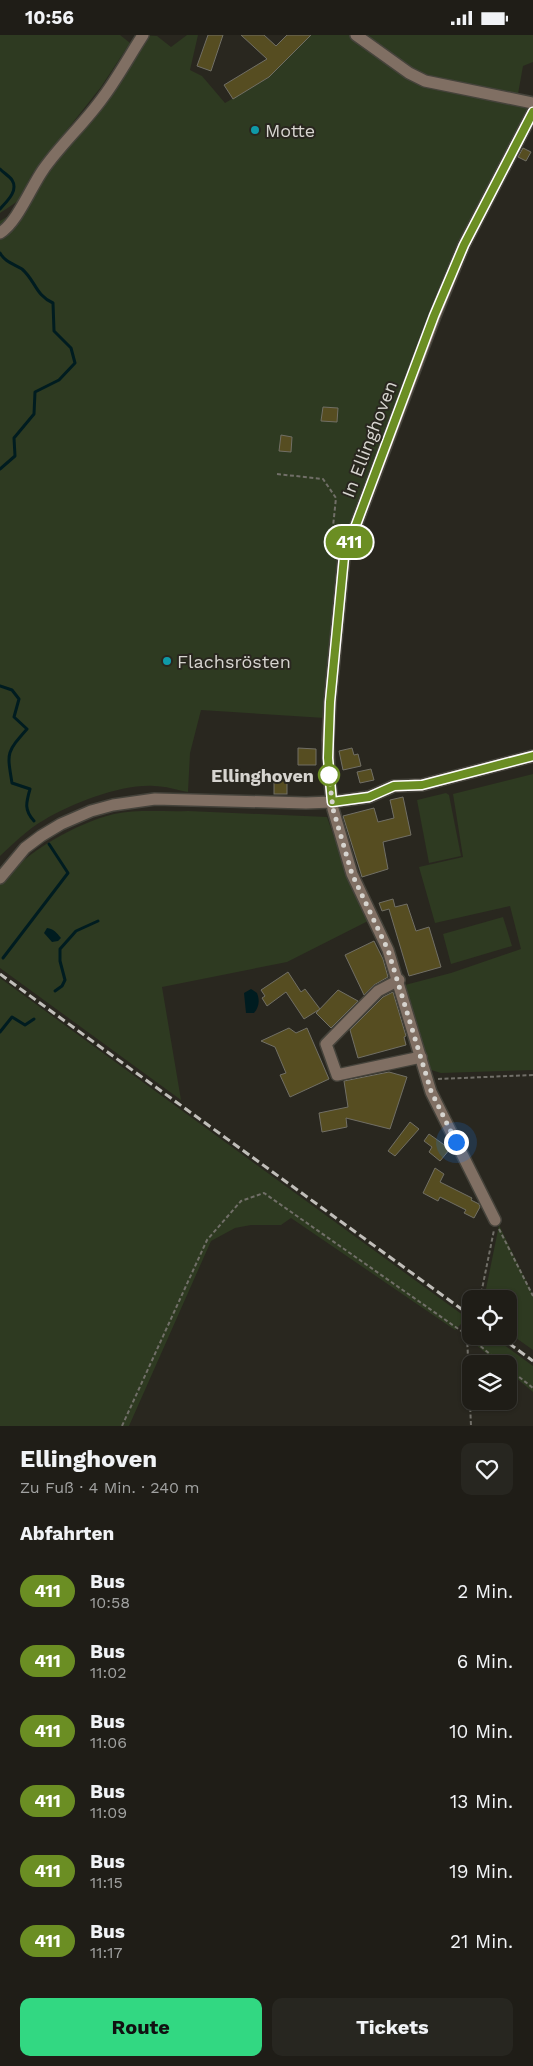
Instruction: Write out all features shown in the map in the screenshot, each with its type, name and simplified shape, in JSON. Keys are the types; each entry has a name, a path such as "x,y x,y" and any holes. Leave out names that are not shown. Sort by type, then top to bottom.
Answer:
{"street":[{"path":"0,233 15,215 54,155 82,125 104,97 143,35"},
{"path":"356,35 409,73 425,81 533,103"},
{"name":"In Ellinghoven","path":"495,1220 431,1091 399,980 388,950 352,874 332,802 328,758 329,712 344,557 434,316 464,245 533,113"},
{"path":"0,878 26,848 61,824 91,811 113,805 155,799 297,803 332,802 369,797 394,786 422,785 533,756"},
{"path":"399,980 378,991 326,1044 337,1075 420,1057"}],"path":[{"path":"277,474 323,479 336,498 332,536 344,557"},
{"path":"427,1079 533,1075"},
{"path":"122,1426 207,1240 241,1201 264,1193 462,1332"},
{"path":"495,1220 533,1296"},
{"path":"482,1290 495,1220"},
{"path":"467,1345 471,1426"},
{"path":"479,1345 491,1355"},
{"path":"517,1375 533,1388"}],"green space":[{"path":"0,35 120,35 130,43 101,87 32,174 18,201 0,213"},
{"path":"142,35 157,36 171,47 187,35 198,35 190,70 202,76 225,103 268,78 311,35 351,35 419,82 523,105 528,110 527,116 489,186 454,257 411,363 344,540 337,569 325,718 201,710 190,753 188,792 154,786 141,786 112,791 69,807 38,824 0,856 0,221 18,210"},
{"path":"367,35 533,35 533,62 523,66 518,94 422,75"},
{"path":"533,774 533,1070 441,1073 428,1069 405,985 451,973 521,949 510,906 435,923 419,867 463,857 453,794"},
{"path":"446,793 449,795 461,856 429,863 417,800"},
{"path":"188,811 327,817 353,890 368,921 287,962 162,987 181,1100 0,968 0,884 23,861 52,841 99,818 123,812"},
{"path":"503,917 512,946 451,964 443,934"},
{"path":"0,978 462,1314 462,1323 455,1330 291,1218 281,1225 251,1225 235,1228 211,1241 129,1426 0,1426"},
{"path":"499,1225 533,1295 533,1350 517,1339 517,1290 486,1290"},
{"path":"476,1345 504,1345 533,1366 533,1392 517,1379 517,1355 488,1355"}],"water":[{"path":"47,928 53,930 61,938 58,941 52,942 44,933"},
{"path":"251,989 257,993 258,1004 254,1013 246,1013 244,993"}],"building":[{"path":"208,35 223,35 211,71 197,66"},
{"path":"241,35 264,35 276,46 287,35 311,35 269,77 233,99 224,85 267,59"},
{"path":"523,148 531,152 526,161 518,157"},
{"path":"323,407 338,408 337,422 321,421"},
{"path":"281,435 292,437 291,452 279,451"},
{"path":"298,748 316,749 316,765 298,765"},
{"path":"352,748 354,755 358,754 361,766 343,770 339,751"},
{"path":"371,769 374,780 360,783 357,772"},
{"path":"274,774 287,774 287,794 274,794"},
{"path":"403,797 411,835 383,842 388,869 362,877 343,816 374,808 378,822 394,818 390,800"},
{"path":"393,899 395,907 407,904 416,931 429,927 441,967 409,976 389,909 382,911 379,903"},
{"path":"374,941 383,959 388,977 374,985 364,995 345,955"},
{"path":"288,972 301,992 305,989 320,1009 304,1019 286,992 267,1006 262,998 265,996 261,990"},
{"path":"338,990 358,1001 331,1028 316,1013"},
{"path":"393,992 406,1036 404,1037 406,1045 358,1058 350,1030 383,997"},
{"path":"289,1028 296,1033 307,1028 329,1079 290,1097 280,1075 286,1073 275,1047 261,1041"},
{"path":"389,1072 407,1077 390,1129 346,1118 347,1127 322,1132 319,1113 348,1107 344,1081"},
{"path":"410,1122 419,1129 395,1156 388,1151"},
{"path":"429,1134 450,1149 440,1161 429,1152 432,1147 424,1141"},
{"path":"435,1168 444,1174 440,1182 472,1198 471,1200 479,1204 480,1207 474,1218 464,1213 466,1210 440,1197 438,1201 423,1193"}],"waterway":[{"path":"0,169 14,184 11,196 0,209"},
{"path":"0,253 7,261 22,269 39,292 53,303 54,331 71,348 75,363 59,380 35,392 34,414 14,438 15,456 0,469"},
{"path":"0,686 12,690 19,699 14,717 27,729 12,748 9,765 12,783 30,789 27,810 34,821"},
{"path":"3,958 68,873 49,844"},
{"path":"55,991 62,986 65,980 60,961 60,949 76,931 98,921"},
{"path":"0,1032 12,1017 25,1025 34,1019"}],"railway":[{"path":"0,974 462,1309"},
{"path":"511,1345 533,1361"}],"bus line":[{"name":"411","path":"533,112 464,245 434,316 344,557 330,702 328,758 332,802 369,797 394,786 422,785 533,756"}],"place":[{"name":"Motte","path":"255,130"},
{"name":"Flachsrösten","path":"167,661"},
{"name":"Ellinghoven","path":"329,775"}],"route":[{"path":"329,775 333,809 352,874 388,950 399,980 431,1091 456,1142"}]}
